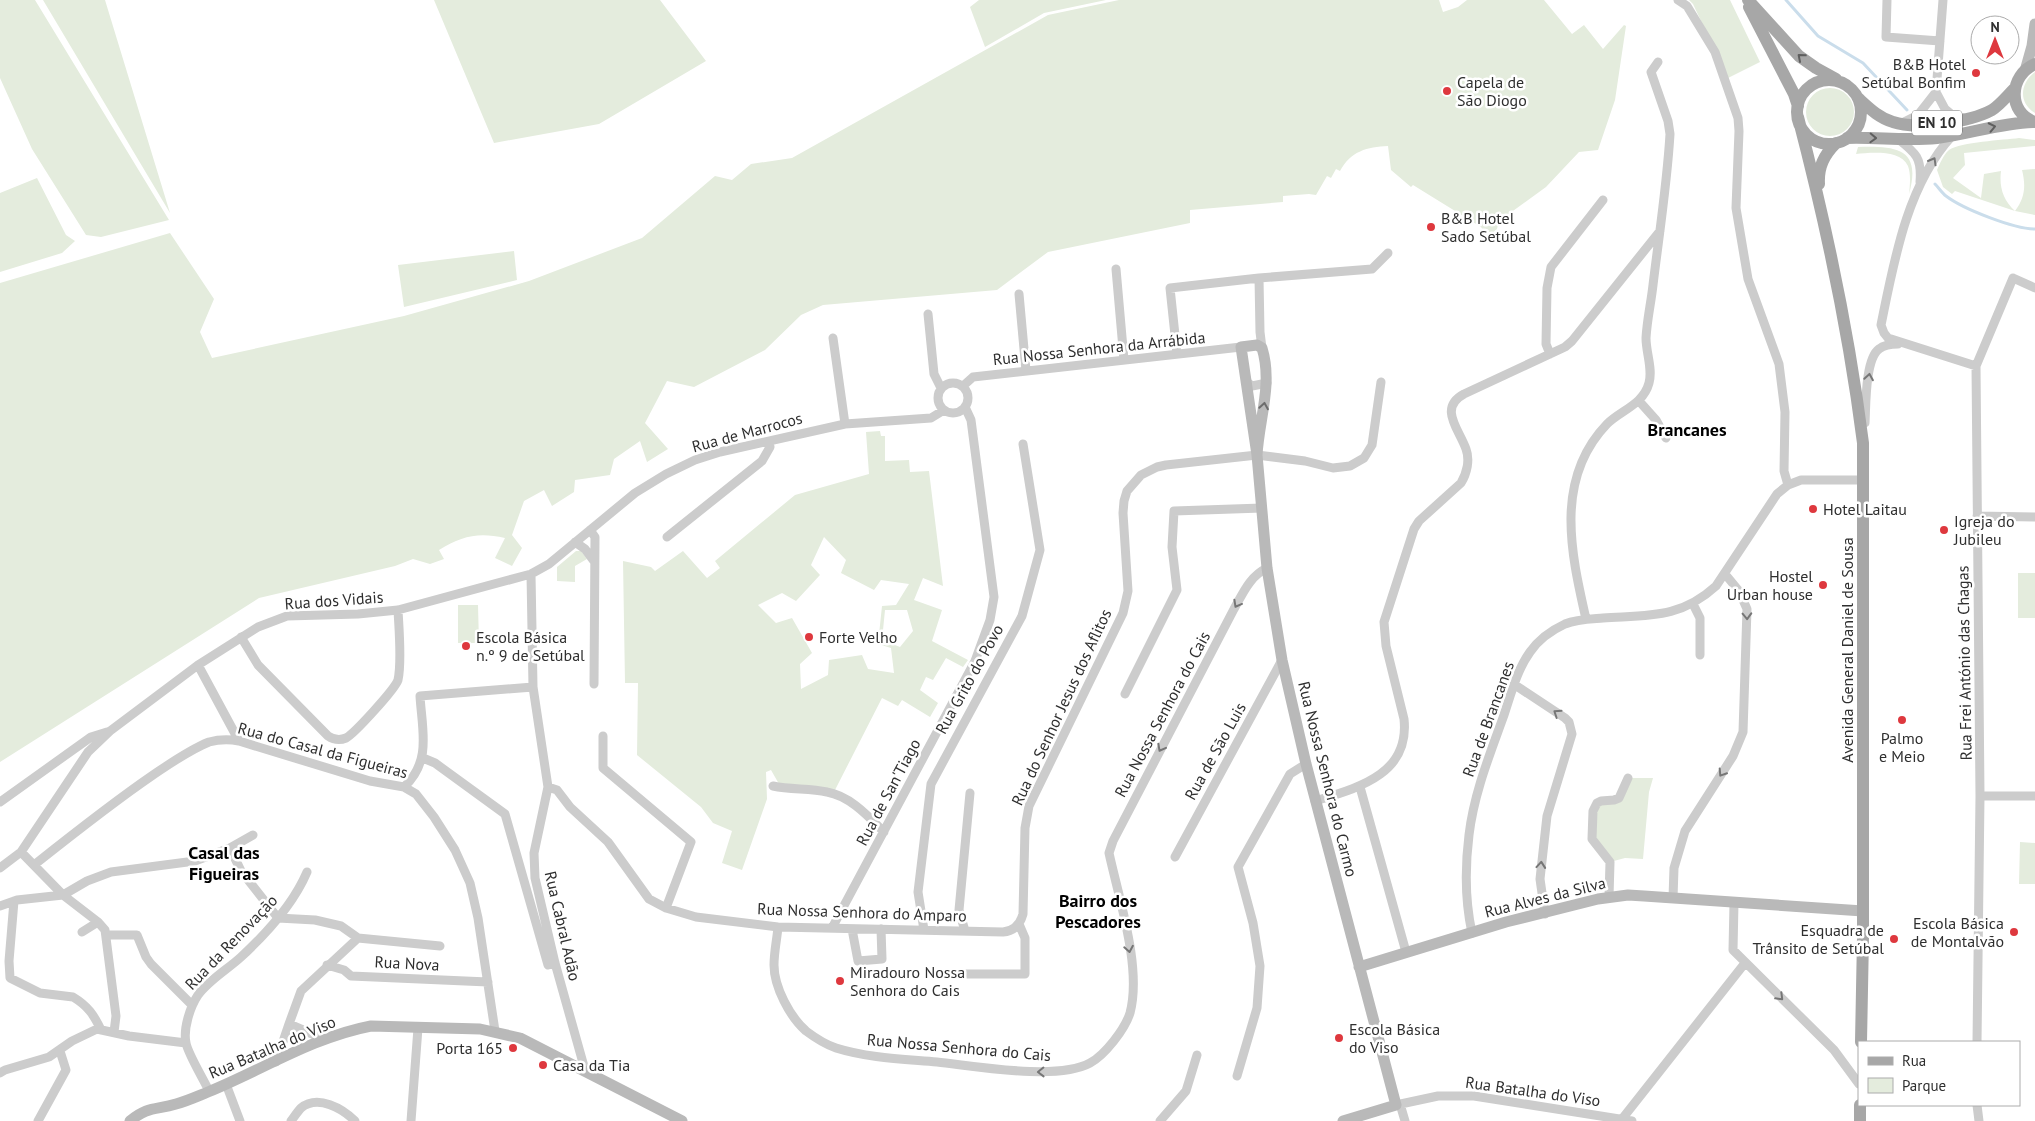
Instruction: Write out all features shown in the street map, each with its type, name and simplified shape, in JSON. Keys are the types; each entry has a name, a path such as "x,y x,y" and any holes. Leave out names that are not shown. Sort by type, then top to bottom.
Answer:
{"main road":[{"name":"EN 10","path":"1747,0 1799,56 1842,82 1873,112 1893,122 1912,126 1966,118 1992,110 2014,89"},
{"name":"EN 10","path":"1747,0 1794,94 1801,126 1807,134 1824,143 1842,140 1918,140 1952,136 2015,122 2034,122"},
{"name":"EN 10","path":"2030,68 2017,80 2014,89 2014,99 2024,117 2034,122"},
{"path":"1820,202 1798,112 1801,97 1812,85 1826,80 1842,82"},
{"path":"1820,202 1818,173 1823,159 1859,123 1861,110 1858,98"},
{"name":"Avenida General Daniel de Sousa","path":"1820,202 1847,334 1859,405 1863,443 1863,911 1861,1041"},
{"path":"1860,1106 1860,1121"}],"street":[{"path":"1678,0 1687,6 1715,52 1738,118 1736,208 1748,279 1779,364 1785,412 1784,472 1788,485 1801,480 1864,480"},
{"path":"1887,0 1886,37 1940,41"},
{"path":"1942,0 1936,92 1950,114 1966,118"},
{"path":"2030,68 2035,24"},
{"path":"1586,619 1572,556 1570,534 1571,506 1576,482 1584,458 1593,441 1608,423 1639,401 1646,392 1650,381 1646,339 1670,134 1668,121 1651,72 1658,62"},
{"path":"1900,124 1918,115 1936,92"},
{"path":"1952,136 1932,161 1919,188 1897,247 1882,325 1884,333 1888,338 1901,344 1976,366"},
{"path":"1898,139 1918,157 1921,171 1919,188"},
{"path":"1550,354 1546,344 1547,288 1551,267 1603,200"},
{"path":"1315,801 1360,787 1378,777 1396,757 1404,737 1403,709 1386,646 1384,622 1414,529 1464,478 1468,458 1450,410 1452,403 1464,394 1565,347 1572,341 1660,231"},
{"path":"1177,354 1170,288 1259,278 1372,269 1388,253"},
{"path":"1116,269 1124,360"},
{"path":"1258,455 1247,382 1252,347 1260,332 1259,278"},
{"name":"Rua Frei António das Chagas","path":"1977,1041 1980,796 1976,366 2014,278 2035,288"},
{"path":"1019,294 1026,371"},
{"path":"928,314 934,374 941,388 938,400 944,410 953,413 965,407 968,396 963,386 951,382 941,388"},
{"path":"833,338 845,424"},
{"path":"1863,443 1868,377 1872,358 1878,349 1891,344 1901,344"},
{"path":"1252,347 1266,361 1268,383 1258,455"},
{"name":"Rua Nossa Senhora da Arrábida","path":"963,386 974,377 1252,347"},
{"path":"1247,382 1252,386 1268,383"},
{"name":"Rua do Senhor Jesus dos Aflitos","path":"954,974 1025,974 1024,938 1019,924 1023,910 1024,828 1029,806 1123,613 1128,591 1123,513 1127,491 1141,475 1157,467 1258,455 1305,461 1333,468 1350,466 1364,458 1372,445 1381,382"},
{"path":"1639,401 1656,420 1666,438"},
{"name":"Rua de San'Tiago","path":"832,928 975,661 990,620 994,597 971,420 965,407"},
{"name":"Rua de Marrocos","path":"531,574 549,564 636,493 666,474 695,460 720,452 769,442 804,432 845,424 931,418 944,410"},
{"path":"667,537 762,461 770,447 769,442"},
{"name":"Rua Grito do Povo","path":"924,930 918,892 931,784 1022,616 1040,550 1023,444"},
{"name":"Rua Nossa Senhora do Carmo","path":"1258,455 1266,568 1282,660 1315,801 1398,1104"},
{"name":"Rua de Brancanes","path":"1472,933 1466,872 1472,814 1490,754 1515,685 1530,651 1553,630 1568,623 1586,619 1659,614 1676,611 1693,604 1716,586 1778,494 1788,485"},
{"path":"1125,694 1177,590 1172,547 1174,511 1262,508"},
{"path":"1978,516 2035,517"},
{"path":"590,530 595,537 594,684"},
{"path":"575,542 585,549 594,561"},
{"name":"Rua Nossa Senhora do Cais","path":"778,927 774,965 778,986 791,1014 806,1031 834,1048 865,1055 1029,1072 1060,1071 1090,1063 1110,1046 1129,1015 1133,992 1131,954 1109,853 1113,841 1234,609 1257,572 1266,568"},
{"name":"Rua dos Vidais","path":"0,868 21,852 88,752 110,731 198,665 241,637 272,620 287,616 358,614 398,610 531,574"},
{"name":"Rua Cabral Adão","path":"531,574 533,688 548,787 533,864 555,963 585,1070"},
{"path":"1673,898 1674,868 1685,831 1733,756 1743,732 1747,609 1739,591 1725,574"},
{"path":"1693,604 1700,618 1700,655"},
{"path":"241,637 258,665 328,736 339,740 350,735 396,685 399,671 398,610"},
{"name":"Rua de São Luis","path":"1175,857 1282,660"},
{"path":"198,665 239,741"},
{"path":"1515,685 1565,718 1569,722 1572,734 1547,816 1540,879 1545,914"},
{"path":"404,786 417,772 423,758 420,696 533,688"},
{"name":"Rua dos Vidais","path":"0,802 91,737 110,731"},
{"path":"603,736 603,768 691,842 666,908"},
{"name":"Rua do Casal da Figueiras","path":"34,865 127,792 189,752 210,742 224,739 239,741 370,781 404,786 416,794 434,817 455,850 470,883 478,918 495,1031"},
{"path":"423,758 435,763 505,814 548,965 555,963"},
{"path":"1237,1076 1257,1008 1259,992 1258,946 1247,897 1238,872 1239,864 1290,774 1306,764"},
{"path":"1609,897 1610,862 1592,839 1594,811 1597,803 1601,801 1620,798 1628,778"},
{"path":"773,786 790,790 828,792 842,797 864,813 884,832"},
{"name":"Rua Nossa Senhora do Amparo","path":"548,787 558,790 570,807 608,842 649,899 666,908 696,917 778,927 965,932 1008,932 1019,924"},
{"path":"1360,787 1406,952"},
{"path":"965,932 959,910 970,793"},
{"path":"1980,796 2035,796"},
{"path":"0,906 14,901 63,895 97,876 111,872 195,861 230,848 253,835"},
{"path":"230,848 241,871 278,918 316,920 333,924 341,926 358,938 440,946"},
{"path":"21,852 63,895 98,922 106,935 116,1016 114,1032"},
{"name":"Rua da Renovação","path":"186,1043 186,1029 192,1005 199,994 242,956 278,918 301,886 307,872"},
{"name":"Rua Alves da Silva","path":"1359,967 1506,922 1609,897 1628,895 1863,911"},
{"path":"14,901 9,961 10,978 40,993 74,997 88,1007 101,1030"},
{"path":"1734,903 1733,950 1834,1050 1847,1065 1858,1082"},
{"path":"82,932 98,922"},
{"path":"852,929 858,961 882,959 881,929"},
{"path":"106,935 136,935 151,964 192,1005"},
{"path":"276,1062 301,991 358,938"},
{"path":"1627,1120 1745,963"},
{"name":"Rua Nova","path":"327,965 344,970 351,976 488,982"},
{"path":"290,1024 324,1039"},
{"name":"Rua Batalha do Viso","path":"130,1121 148,1109 174,1105 209,1092 324,1039 371,1026 480,1029 520,1038 682,1121"},
{"path":"411,1121 418,1028"},
{"path":"0,1073 49,1057 72,1041 101,1030 129,1036 186,1043 209,1092"},
{"path":"38,1121 66,1070 60,1051"},
{"path":"1160,1121 1186,1091 1197,1055"},
{"path":"226,1084 240,1121"},
{"name":"Rua Batalha do Viso","path":"1343,1121 1398,1104 1438,1096 1474,1096 1580,1117 1627,1120"},
{"path":"292,1121 302,1107 316,1103 333,1105 346,1112 355,1121"},
{"path":"1398,1104 1405,1121"},
{"path":"1978,1106 1979,1121"}],"green space":[{"path":"0,0 35,0 169,220 101,237 86,235 32,149 0,78"},
{"path":"43,0 105,0 170,213"},
{"path":"434,0 660,0 706,61 599,124 494,143"},
{"path":"979,0 1106,0 1044,13 985,47 970,7"},
{"path":"1119,0 1439,0 1443,12 1458,7 1467,0 1544,0 1572,34 1584,25 1603,49 1624,25 1626,26 1615,100 1598,150 1579,152 1546,187 1499,221 1497,229 1488,237 1481,227 1413,185 1411,187 1391,170 1388,146 1366,149 1354,155 1344,164 1340,171 1336,169 1331,178 1327,176 1316,195 1283,196 1283,202 1190,210 1190,223 1048,252 997,290 823,305 801,315 765,350 694,387 667,381 645,423 668,449 647,462 640,441 614,459 610,475 575,480 574,492 552,506 544,490 524,501 512,535 522,548 512,566 495,558 505,538 487,535 470,536 455,541 439,550 444,559 430,564 413,559 395,566 259,598 0,762 0,283 170,233 214,299 200,332 212,358 404,316 529,281 642,238 715,176 732,180 751,164 792,158 1048,15"},
{"path":"1689,0 1730,0 1760,62 1728,78 1693,4"},
{"path":"2035,72 2035,113 2026,104 2023,93 2026,82"},
{"path":"1830,88 1839,90 1847,95 1852,103 1854,112 1852,121 1847,129 1839,134 1830,136 1821,134 1813,129 1808,121 1806,112 1808,103 1813,95 1821,90"},
{"path":"2019,138 2035,140 2035,146 1964,153 1965,165 1953,178 1981,198 1984,174 2001,171 2003,193 2007,202 2015,211 1955,191 1952,194 1943,187 1937,170 1947,152 1955,147 1982,142"},
{"path":"1858,147 1884,147 1903,153 1909,159 1912,167 1909,194 1910,172 1904,161 1892,154 1856,154"},
{"path":"2035,169 2035,215 2015,211 2024,192 2022,170"},
{"path":"37,178 66,235 75,241 62,253 0,272 0,193"},
{"path":"514,251 517,280 404,307 398,265"},
{"path":"880,431 881,436 885,436 885,461 909,460 910,472 929,471 943,586 923,578 914,600 942,610 932,641 968,660 963,667 946,658 933,680 926,677 920,690 938,703 930,717 902,700 898,706 882,698 835,790 779,784 771,770 766,772 767,799 742,870 722,863 732,831 713,823 701,807 637,755 638,683 625,683 623,561 651,567 655,571 683,551 707,578 720,568 715,561 795,495 869,474 866,432","holes":["824,537 846,560 841,573 874,590 881,580 909,584 896,605 882,606 878,644 891,648 894,673 868,669 862,655 829,660 828,675 801,689 800,664 812,653 792,618 776,623 758,605 782,593 796,601 820,575 811,565","885,610 907,610 913,631 900,647 882,640"]},
{"path":"576,551 581,551 587,559 575,566 575,582 557,581 557,567"},
{"path":"2018,573 2035,573 2035,618 2018,618"},
{"path":"458,605 478,605 479,643 458,643"},
{"path":"1628,778 1653,778 1649,792 1643,859 1625,858 1610,862 1594,843 1594,807 1614,800"},
{"path":"2020,842 2035,843 2035,884 2019,884"}],"waterway":[{"path":"1786,0 1818,36 1863,63 1907,110"},
{"path":"1935,184 1946,196 1976,212 2015,226 2035,229"}],"place":[{"name":"B&B Hotel Setúbal Bonfim","path":"1976,73"},
{"name":"Capela de São Diogo","path":"1447,91"},
{"name":"B&B Hotel Sado Setúbal","path":"1431,227"},
{"name":"Hotel Laitau","path":"1813,509"},
{"name":"Igreja do Jubileu","path":"1944,530"},
{"name":"Hostel Urban house","path":"1823,585"},
{"name":"Forte Velho","path":"809,637"},
{"name":"Escola Básica n.º 9 de Setúbal","path":"466,646"},
{"name":"Palmo e Meio","path":"1902,720"},
{"name":"Escola Básica de Montalvão","path":"2014,932"},
{"name":"Esquadra de Trânsito de Setúbal","path":"1894,939"},
{"name":"Miradouro Nossa Senhora do Cais","path":"840,981"},
{"name":"Escola Básica do Viso","path":"1339,1038"},
{"name":"Porta 165","path":"513,1048"},
{"name":"Casa da Tia","path":"543,1065"}],"district":[{"name":"Brancanes","path":"1687,430"},
{"name":"Casal das Figueiras","path":"224,863"},
{"name":"Bairro dos Pescadores","path":"1098,911"}]}
